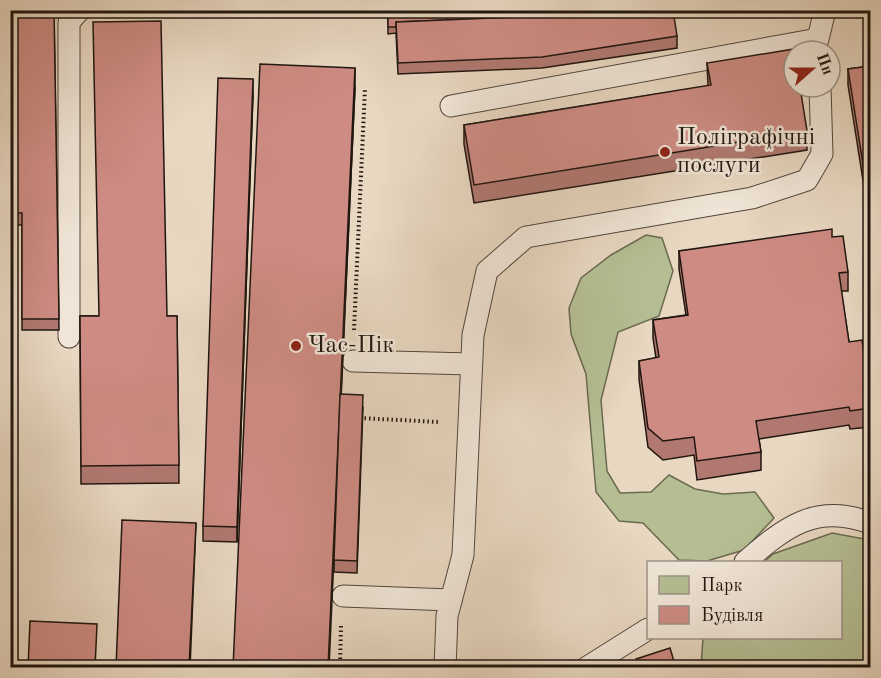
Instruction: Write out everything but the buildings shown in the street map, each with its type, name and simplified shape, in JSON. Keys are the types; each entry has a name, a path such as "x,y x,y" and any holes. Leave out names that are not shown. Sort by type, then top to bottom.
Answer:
{"lane":[{"path":"69,337 69,22 80,10"},
{"path":"819,39 825,10"},
{"path":"451,106 782,51"},
{"path":"445,668 447,616 463,555 473,335 488,271 526,237 752,198 807,180 822,154 820,99"},
{"path":"353,361 471,364"},
{"path":"746,561 774,536 795,523 820,516 840,515 870,523"},
{"path":"343,596 451,600"},
{"path":"586,668 647,629"}],"path":[{"path":"357,418 409,421"}],"green space":[{"path":"646,235 662,238 673,271 659,316 618,332 601,400 607,471 620,493 651,492 669,475 695,489 723,494 755,492 774,518 744,550 707,561 679,560 643,523 619,521 596,492 586,374 571,334 569,308 581,278 611,255"},
{"path":"832,533 870,540 870,667 701,667 703,639 842,639 842,561 765,561 773,554"}],"place":[{"name":"Поліграфічні послуги","path":"665,152"},
{"name":"Час-Пік","path":"296,346"}]}
